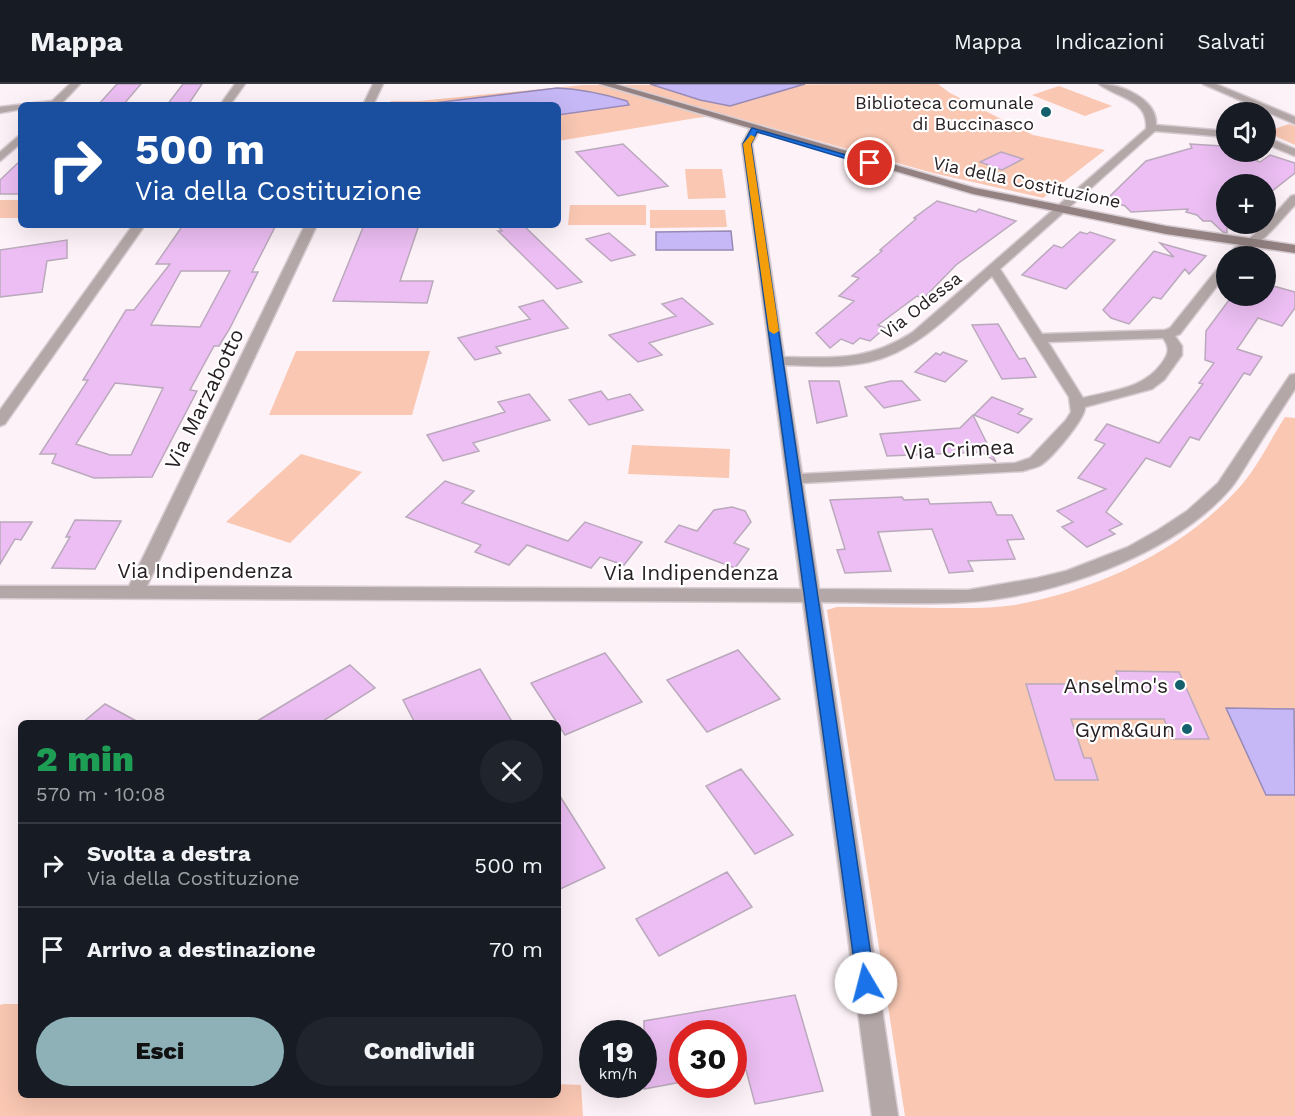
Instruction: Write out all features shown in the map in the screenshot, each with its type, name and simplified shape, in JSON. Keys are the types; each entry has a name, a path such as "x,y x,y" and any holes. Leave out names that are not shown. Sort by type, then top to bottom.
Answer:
{"main road":[{"name":"Via della Costituzione","path":"605,84 945,184 1059,210 1166,230 1295,249"}],"street":[{"path":"56,102 75,84"},
{"path":"227,102 240,84"},
{"path":"369,102 378,84"},
{"path":"1104,84 1134,99 1146,108 1151,117 1152,128 1216,133"},
{"path":"1208,84 1295,120"},
{"path":"0,110 18,107"},
{"path":"1276,118 1283,116"},
{"name":"Via Odessa","path":"778,361 852,361 896,351 918,335 994,269 1152,128"},
{"path":"755,129 747,144 885,1116"},
{"path":"2,156 18,140"},
{"path":"1276,144 1295,153"},
{"path":"2,156 18,154"},
{"path":"1246,246 1253,242 1295,198"},
{"path":"0,421 137,228"},
{"name":"Via Marzabotto","path":"135,592 310,228"},
{"path":"994,269 1078,404 1147,386 1160,377 1175,355 1175,346 1167,334"},
{"path":"1039,338 1167,334 1174,331 1216,279"},
{"name":"Via Indipendenza","path":"0,591 968,596 1004,592 1080,574 1128,555 1166,534 1220,491 1295,378"},
{"name":"Via Crimea","path":"794,479 1029,466 1072,422 1078,412 1078,404"}],"shaded area":[{"path":"650,84 805,84 730,106 700,100"},
{"path":"938,84 950,93 1033,135 1105,150 1043,198 933,173 726,115 561,140 561,102 390,102 583,85"},
{"path":"1059,86 1112,106 1085,116 1032,95"},
{"path":"557,88 601,94 627,101 629,105 561,115 561,102 442,102"},
{"path":"1289,124 1295,126 1295,145 1276,136 1276,129"},
{"path":"685,169 722,169 726,198 688,199"},
{"path":"0,200 18,200 18,218 0,218"},
{"path":"570,205 646,205 646,225 568,225"},
{"path":"650,210 725,210 727,227 650,228"},
{"path":"731,231 733,250 656,250 656,232"},
{"path":"296,351 430,351 412,415 269,415"},
{"path":"1285,417 1295,418 1295,1116 905,1116 827,610 837,607 986,608 1015,605 1046,598 1107,578 1164,549 1215,511 1251,473"},
{"path":"632,445 730,449 729,478 628,474"},
{"path":"301,454 362,472 290,543 226,522"},
{"path":"1226,708 1294,709 1295,795 1266,795"},
{"path":"18,1004 18,1098 561,1098 561,1084 579,1085 583,1116 0,1116 0,1005"}],"building":[{"path":"117,84 141,84 126,102 101,102"},
{"path":"183,84 202,84 190,102 169,102"},
{"path":"623,144 668,186 618,196 576,152"},
{"path":"1190,144 1216,146 1216,162 1276,162 1276,157 1295,163 1295,173 1276,188 1276,174 1216,174 1216,226 1211,221 1203,221 1197,215 1186,212 1188,209 1131,212 1125,206 1113,202 1116,199 1109,197 1146,161 1192,148"},
{"path":"1001,152 1023,159 1002,170 980,162"},
{"path":"18,163 18,194 0,194 0,180"},
{"path":"937,201 976,212 979,209 1016,221 956,265 924,298 917,296 878,325 885,328 870,341 860,338 853,344 841,339 830,348 816,333 854,301 839,296 859,278 852,276 882,251 880,250 916,219 914,218"},
{"path":"181,228 274,228 252,272 258,272 230,328 219,346 214,346 190,390 197,391 152,477 94,478 52,463 56,454 40,454 88,380 83,380 126,310 134,310 170,264 156,264","holes":["181,271 230,271 200,327 151,325","115,383 163,388 131,455 110,455 76,444"]},
{"path":"363,228 418,228 400,281 433,281 427,303 333,301"},
{"path":"500,228 526,228 582,282 557,289 498,231 502,231"},
{"path":"1080,232 1087,234 1090,232 1115,240 1066,289 1022,275 1054,245 1062,248"},
{"path":"609,233 635,255 611,261 586,239"},
{"path":"67,240 67,258 47,261 42,292 0,297 0,250"},
{"path":"1160,243 1206,256 1189,274 1185,269 1161,299 1153,297 1129,324 1111,318 1103,310 1154,251 1174,257"},
{"path":"1276,287 1295,292 1295,308 1282,326 1258,318 1237,349 1262,357 1250,375 1244,373 1199,440 1190,437 1170,467 1146,458 1106,512 1122,524 1109,530 1115,534 1087,547 1062,527 1073,522 1057,511 1106,489 1078,478 1105,444 1095,440 1107,424 1159,443 1203,384 1199,383 1214,363 1205,360 1206,331 1225,306 1276,306"},
{"path":"682,298 713,324 649,343 662,355 638,362 609,335 676,316 662,304"},
{"path":"543,300 568,328 496,347 501,353 475,360 458,338 530,319 519,307"},
{"path":"998,324 1019,359 1025,358 1036,377 1002,379 972,325"},
{"path":"943,352 967,361 945,382 915,372 936,353 940,355"},
{"path":"809,381 839,381 847,416 817,423"},
{"path":"902,381 920,400 884,408 865,387"},
{"path":"601,391 608,400 630,394 643,410 589,425 569,400"},
{"path":"529,394 550,420 473,443 479,451 443,461 427,435 505,412 498,402"},
{"path":"992,397 1023,409 1018,414 1032,419 1018,433 974,415"},
{"path":"973,415 996,462 982,452 887,456 880,434 960,428"},
{"path":"445,481 474,491 462,503 568,541 585,522 642,542 624,565 600,557 591,568 527,545 509,565 475,552 481,545 406,517"},
{"path":"902,497 904,500 928,499 930,504 991,502 997,515 1012,515 1024,539 1007,540 1015,559 968,561 973,571 949,573 932,529 878,532 891,571 845,573 837,550 845,549 830,500"},
{"path":"732,507 745,511 751,522 734,543 749,549 735,568 665,542 679,525 697,531 714,510"},
{"path":"75,520 121,521 95,569 52,568 70,537 66,537"},
{"path":"0,522 32,522 21,540 15,539 0,564"},
{"path":"738,650 780,699 707,732 667,680"},
{"path":"605,653 642,702 565,735 561,729 561,720 555,720 531,683"},
{"path":"350,665 375,688 325,720 259,720"},
{"path":"480,669 511,720 413,720 403,700"},
{"name":"Gym&Gun","path":"1116,671 1179,672 1209,739 1172,739 1164,719 1071,719 1084,758 1091,758 1098,780 1055,780 1026,684 1121,684"},
{"path":"105,704 134,720 86,720"},
{"path":"741,769 793,835 755,854 706,786"},
{"path":"561,798 605,868 561,889"},
{"path":"727,872 752,907 659,956 636,919"},
{"path":"795,995 823,1091 755,1104 747,1074 747,1020 669,1020 669,1084 657,1087 657,1020 650,1020"}],"slow traffic":[{"path":"751,137 747,144 774,331"}],"place":[{"name":"Biblioteca comunale di Buccinasco","path":"1046,112"},
{"name":"Anselmo's","path":"1180,685"},
{"name":"Gym&Gun","path":"1187,729"}],"route":[{"path":"866,983 747,144 755,129 870,163"}]}
